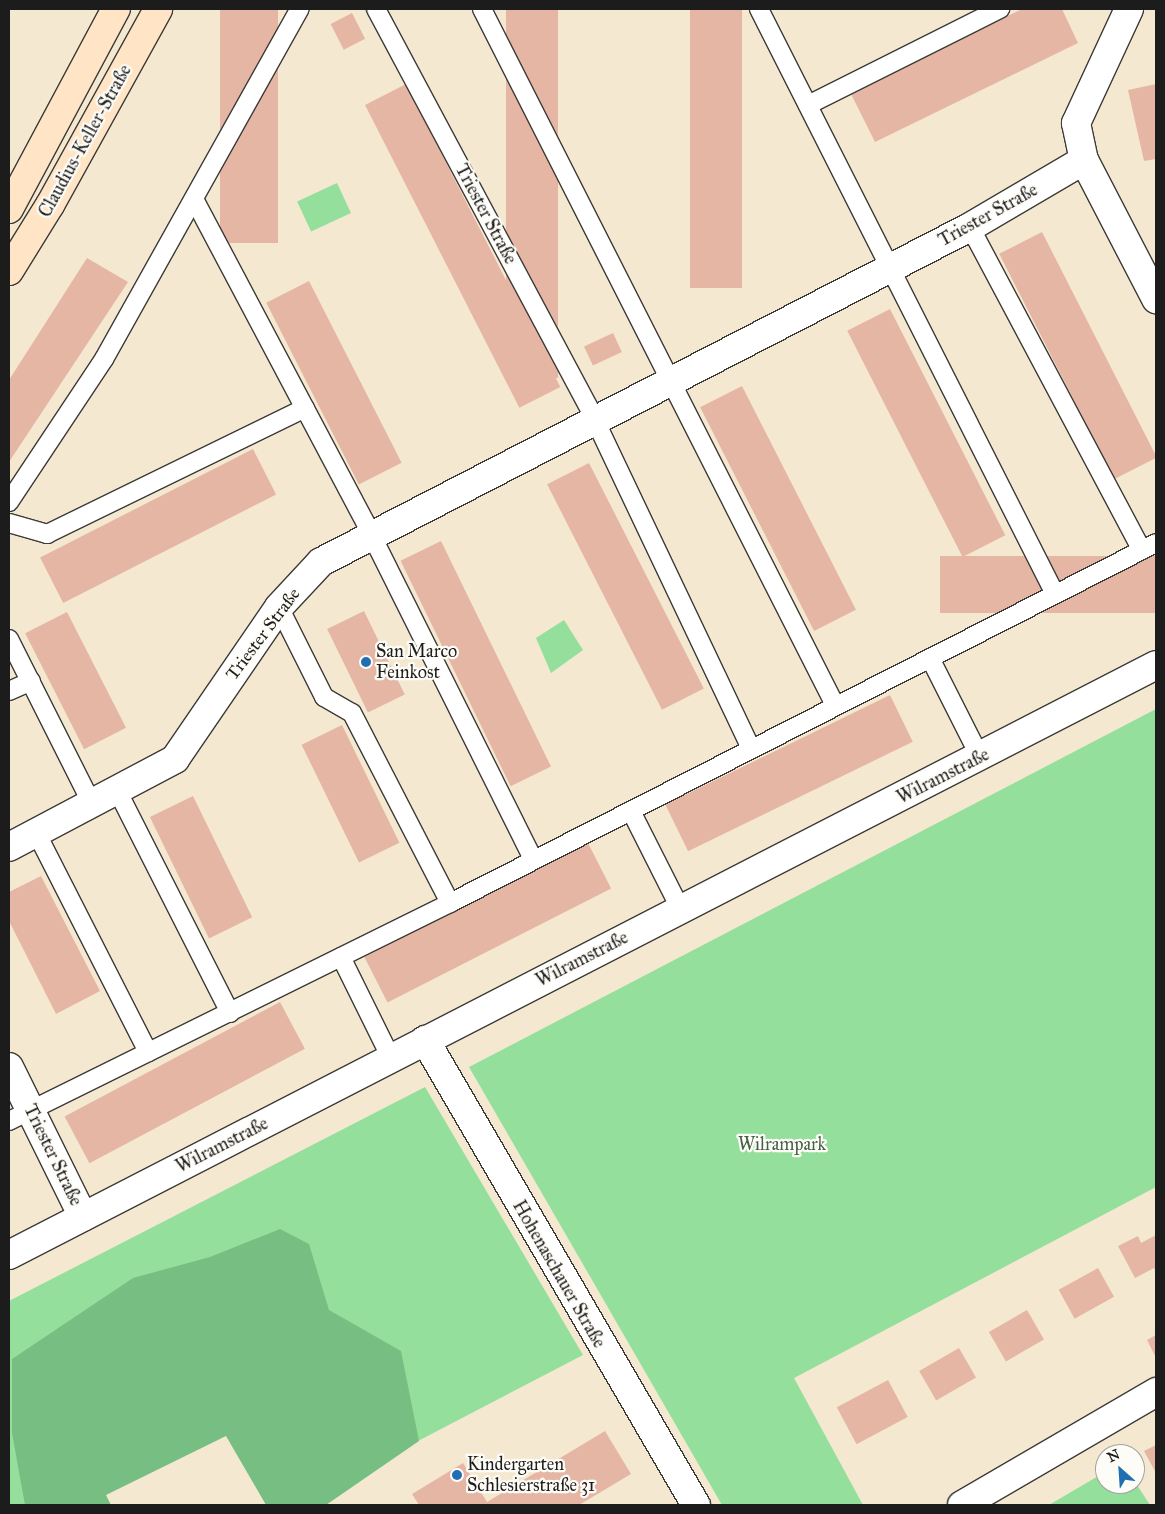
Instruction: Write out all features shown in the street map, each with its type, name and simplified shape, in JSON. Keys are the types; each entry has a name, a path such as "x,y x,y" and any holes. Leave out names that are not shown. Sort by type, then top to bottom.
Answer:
{"main road":[{"name":"Claudius-Keller-Straße","path":"9,209 116,9"},
{"name":"Claudius-Keller-Straße","path":"9,271 50,205 158,9"}],"street":[{"path":"1129,9 1076,123 1084,160 1156,299"},
{"name":"Triester Straße","path":"9,847 37,834 175,759 279,607 321,562 371,534 970,227 1084,160"},
{"name":"Wilramstraße","path":"9,1255 680,908 980,758 1156,665"},
{"name":"Hohenaschauer Straße","path":"425,1040 695,1505"},
{"name":"Triester Straße","path":"9,1067 20,1116 83,1217"},
{"path":"962,1505 1156,1392"}],"lane":[{"path":"9,502 104,359 300,9"},
{"name":"Triester Straße","path":"376,9 595,420"},
{"path":"482,9 835,705"},
{"path":"759,9 1055,594"},
{"path":"808,105 1000,9"},
{"path":"194,199 371,534 533,859"},
{"path":"20,1116 450,903 1149,546 970,227"},
{"path":"9,523 47,534 305,408"},
{"path":"595,420 751,750"},
{"path":"279,607 324,697 352,713 450,903"},
{"path":"9,639 92,804"},
{"path":"930,658 980,758"},
{"path":"9,691 31,681"},
{"path":"117,790 230,1013"},
{"path":"632,811 680,908"},
{"path":"37,834 148,1052"},
{"path":"341,957 391,1058"}],"green space":[{"path":"337,183 351,213 311,232 297,202"},
{"path":"564,620 583,650 551,673 536,638"},
{"name":"Wilrampark","path":"1156,709 1156,1187 794,1378 863,1505 722,1505 469,1067"},
{"path":"425,1087 583,1355 303,1501 243,1395 88,1505 9,1505 9,1301"},
{"path":"280,1229 309,1244 329,1310 401,1351 419,1441 326,1505 266,1505 226,1436 106,1495 111,1505 25,1505 12,1433 12,1359 133,1278 210,1257"},
{"path":"1095,1478 1095,1494 1143,1494 1150,1505 1049,1505"}],"building":[{"path":"220,9 278,9 278,243 220,243"},
{"path":"506,9 558,9 558,378 506,378"},
{"path":"690,9 742,9 742,288 690,288"},
{"path":"1022,9 1062,9 1078,43 875,142 850,92"},
{"path":"352,13 365,39 344,50 331,24"},
{"path":"406,84 560,387 519,408 365,105"},
{"path":"1156,84 1156,159 1144,161 1128,90"},
{"path":"1042,232 1156,456 1156,458 1114,479 999,254"},
{"path":"87,258 128,282 9,462 9,380"},
{"path":"309,281 402,463 359,485 266,303"},
{"path":"890,309 1005,535 963,557 847,331"},
{"path":"613,333 622,352 593,366 584,347"},
{"path":"742,386 856,610 814,631 700,407"},
{"path":"253,449 276,494 63,603 40,558"},
{"path":"589,463 704,688 662,710 547,484"},
{"path":"441,541 551,767 511,786 401,561"},
{"path":"940,556 1156,556 1156,613 940,613"},
{"name":"San Marco Feinkost","path":"364,611 405,695 368,713 327,629"},
{"path":"67,612 126,728 84,749 25,633"},
{"path":"890,695 913,742 688,851 665,805"},
{"path":"342,725 399,843 359,862 302,745"},
{"path":"193,796 252,917 209,938 150,817"},
{"path":"588,843 611,888 388,1002 364,957"},
{"path":"41,876 100,991 56,1014 9,921 9,892"},
{"path":"280,1002 305,1049 89,1163 65,1117"},
{"path":"1156,1235 1156,1273 1154,1268 1135,1278 1118,1246 1138,1236 1141,1243"},
{"path":"1098,1268 1114,1297 1075,1319 1059,1290"},
{"path":"1027,1310 1044,1339 1006,1361 989,1332"},
{"path":"1156,1335 1156,1358 1147,1340"},
{"path":"959,1348 976,1377 936,1400 919,1371"},
{"path":"888,1380 908,1417 857,1444 837,1407"},
{"path":"605,1431 631,1474 579,1505 419,1505 412,1494 463,1463 487,1502"},
{"path":"1156,1445 1156,1473 1145,1453 1145,1450"}],"place":[{"name":"San Marco Feinkost","path":"366,662"},
{"name":"Kindergarten Schlesierstraße 31","path":"457,1475"}]}
